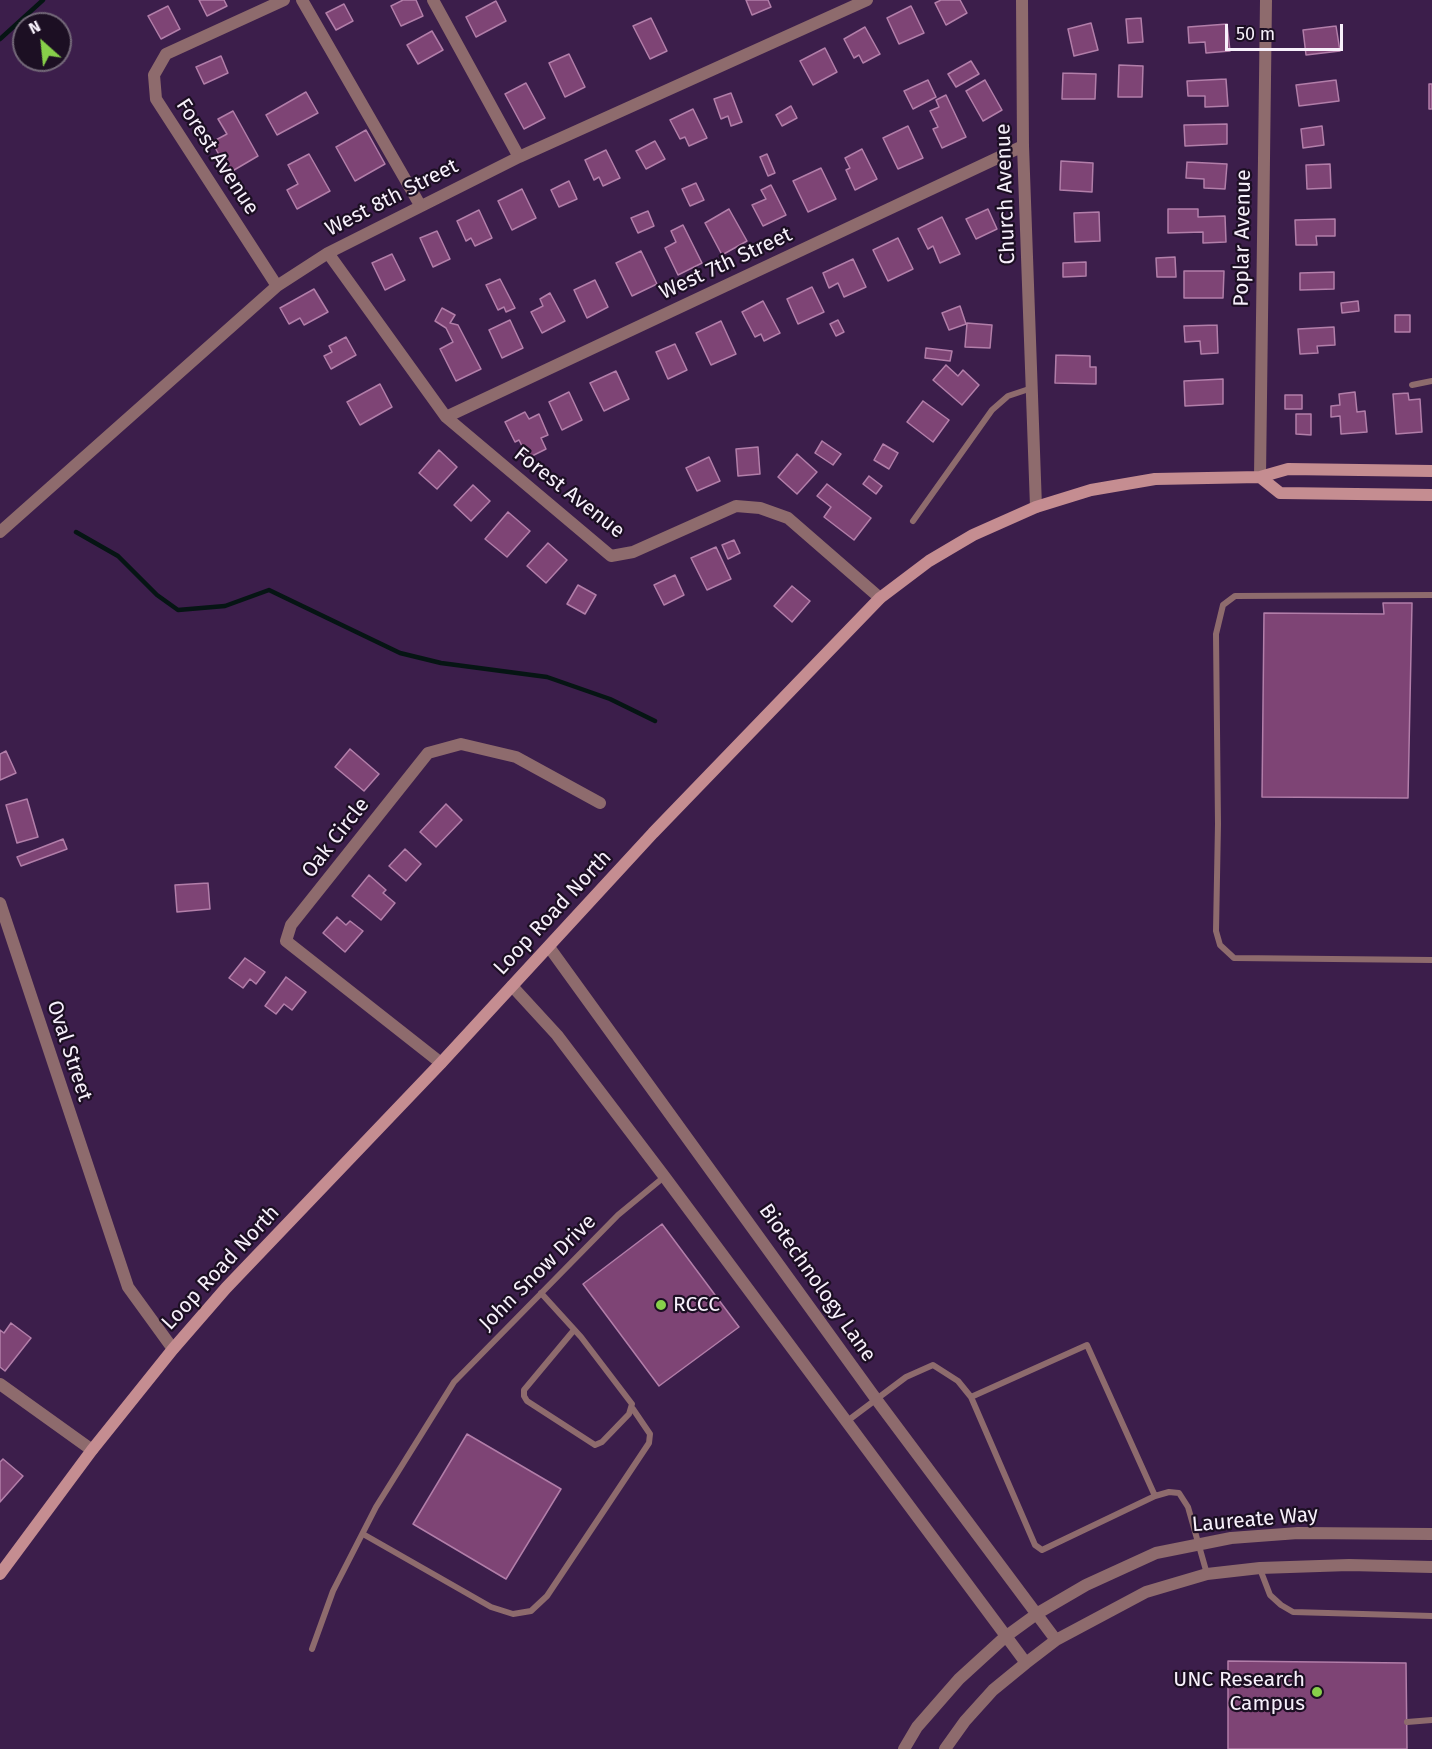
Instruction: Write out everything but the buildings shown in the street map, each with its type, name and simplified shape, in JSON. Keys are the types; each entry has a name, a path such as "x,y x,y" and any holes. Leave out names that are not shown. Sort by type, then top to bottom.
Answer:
{"main road":[{"name":"Loop Road North","path":"0,1574 92,1450 173,1349 226,1288 441,1064 660,825 880,598 929,561 973,535 1036,507 1091,490 1155,479 1260,477 1288,469 1432,471"},
{"path":"1260,477 1280,493 1432,495"}],"street":[{"name":"Forest Avenue","path":"277,286 156,99 154,75 166,54 284,0"},
{"path":"302,0 420,206"},
{"path":"433,0 519,157"},
{"name":"West 8th Street","path":"0,532 277,286 328,253 519,157 867,0"},
{"name":"Church Avenue","path":"1022,0 1023,146 1036,507"},
{"name":"Poplar Avenue","path":"1260,477 1266,0"},
{"name":"West 7th Street","path":"446,417 1023,146"},
{"name":"Forest Avenue","path":"328,253 446,417 611,556 633,552 736,506 760,508 788,518 880,598"},
{"name":"Oak Circle","path":"441,1064 286,941 291,926 428,753 461,744 516,757 600,803"},
{"name":"Oval Street","path":"0,903 128,1287 173,1349"},
{"name":"Biotechnology Lane","path":"549,946 876,1399 1056,1640"},
{"path":"512,986 556,1035 664,1176 845,1423 1026,1663"},
{"path":"0,1384 92,1450"},
{"name":"Laureate Way","path":"904,1749 917,1727 952,1687 1005,1637 1038,1613 1086,1585 1156,1553 1198,1543 1298,1533 1432,1534"},
{"path":"945,1749 965,1721 993,1690 1026,1663 1056,1640 1146,1592 1207,1574 1260,1568 1349,1565 1432,1567"}],"lane":[{"path":"1412,385 1432,381"},
{"path":"913,521 992,410 1008,396 1032,387"},
{"path":"1432,595 1235,596 1223,605 1216,634 1218,824 1216,932 1220,945 1234,958 1432,960"},
{"name":"John Snow Drive","path":"312,1649 333,1592 376,1507 454,1382 618,1215 664,1176"},
{"path":"363,1534 491,1607 513,1614 531,1611 547,1596 649,1443 650,1434 616,1380 541,1293"},
{"path":"574,1330 524,1390 527,1401 595,1445 602,1442 633,1409"},
{"path":"971,1397 1087,1345 1155,1496"},
{"path":"845,1423 906,1377 933,1365 958,1382 971,1397 1035,1545 1042,1550 1155,1496 1169,1492 1179,1493 1188,1507 1207,1574"},
{"path":"1260,1568 1270,1595 1293,1612 1432,1616"},
{"path":"1407,1722 1432,1720"}],"waterway":[{"path":"0,39 43,0"},
{"path":"76,532 118,556 157,595 178,610 225,606 269,590 400,653 441,663 547,677 610,699 655,721"}],"place":[{"name":"RCCC","path":"661,1305"},
{"name":"UNC Research Campus","path":"1317,1692"}]}
